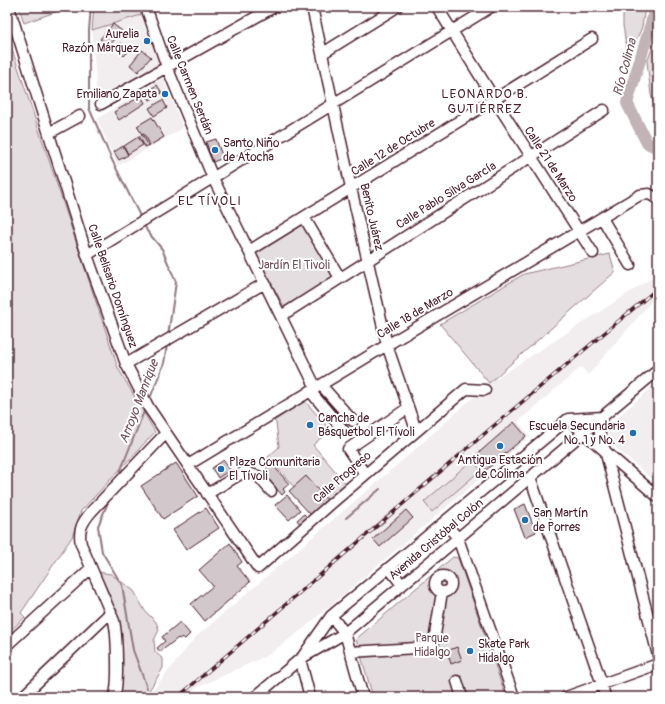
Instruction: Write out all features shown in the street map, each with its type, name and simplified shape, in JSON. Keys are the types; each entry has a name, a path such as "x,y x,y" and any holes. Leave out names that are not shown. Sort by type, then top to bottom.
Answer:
{"street":[{"name":"Calle Belisario Domínguez","path":"9,7 87,255 126,364 147,405 258,568"},
{"name":"Calle Carmen Serdán","path":"146,7 167,67 213,178 316,388"},
{"path":"101,104 274,7"},
{"name":"Benito Juárez","path":"312,7 387,345 416,430"},
{"path":"323,53 397,7"},
{"name":"Calle 21 de Marzo","path":"437,7 494,100 593,252"},
{"path":"87,255 491,7"},
{"name":"Calle 12 de Octubre","path":"249,251 592,39"},
{"name":"Calle Pablo Silva García","path":"281,316 604,110"},
{"path":"49,133 80,116"},
{"name":"Calle 18 de Marzo","path":"188,465 640,195 648,194 658,199"},
{"path":"304,217 340,278"},
{"path":"602,218 630,265"},
{"path":"126,364 265,283"},
{"name":"Avenida Cristóbal Colón","path":"255,697 300,659 345,633 658,370"},
{"path":"316,388 351,419 342,428 316,388"},
{"name":"Calle Progreso","path":"258,568 416,430 466,389 485,390"},
{"path":"365,474 348,449 408,408"},
{"path":"568,419 602,417 599,433 658,655"},
{"path":"568,419 658,496"},
{"name":"Avenida Cristóbal Colón","path":"300,659 331,616 568,419"},
{"path":"115,696 117,686 116,632 111,612 81,544 79,532 84,521 91,512 166,433"},
{"path":"207,494 244,472 258,476 271,491"},
{"path":"530,477 602,684 605,697"},
{"path":"444,522 458,538 514,697"},
{"path":"7,645 92,568"},
{"path":"389,568 402,585"},
{"path":"350,652 433,647 442,592"},
{"path":"22,697 111,612"},
{"path":"331,616 345,633 364,697"},
{"path":"300,659 310,697"},
{"path":"566,697 658,664"},
{"path":"457,681 462,697"}],"shaded area":[{"path":"141,15 159,65 97,99 92,30"},
{"path":"163,78 183,128 118,166 97,119"},
{"path":"658,274 658,294 588,375 581,367 518,422 530,436 303,629 268,655 196,688 185,697 144,697 157,685 196,637 411,453 489,383"},
{"name":"Escuela Secundaria No. 1 y No. 4","path":"658,382 658,484 608,441 609,425"}],"green space":[{"path":"19,7 70,7 24,23"},
{"path":"94,7 139,7 141,15 92,30"},
{"path":"623,7 645,7 642,27 628,59 623,25"},
{"path":"658,33 658,119 651,95 647,62"},
{"path":"7,34 118,368 155,432 81,511 72,537 21,613 25,617 7,634"},
{"name":"Jardín El Tivoli","path":"303,225 334,276 284,307 256,254"},
{"path":"610,254 615,272 489,383 440,324 524,274"},
{"path":"305,401 330,430 313,445 347,485 328,501 294,487 268,457 279,447 276,423 274,421"},
{"path":"472,460 481,470 432,512 424,502"},
{"name":"Parque Hidalgo","path":"453,557 458,558 506,697 373,697 356,639"},
{"path":"99,572 111,574 134,591 145,611 156,622 159,630 154,640 155,652 163,659 163,668 144,697 118,697 118,620 110,596"}],"building":[{"path":"113,24 122,31 109,46 100,39"},
{"path":"121,43 130,50 124,56 114,47 115,45 117,47"},
{"path":"142,50 151,57 138,72 130,65"},
{"path":"157,85 162,93 150,100 145,92"},
{"path":"141,96 145,103 119,120 114,112"},
{"path":"163,100 167,108 154,116 149,108"},
{"path":"152,117 164,137 149,146 137,126"},
{"path":"144,134 150,144 145,147 139,136"},
{"path":"138,137 143,145 128,154 124,146"},
{"name":"Santo Niño de Atocha","path":"216,139 223,158 213,162 206,142"},
{"path":"123,146 128,155 119,160 114,152"},
{"name":"Antigua Estación de Colima","path":"514,422 526,436 486,470 474,457"},
{"name":"Plaza Comunitaria El Tívoli","path":"224,460 230,470 218,478 212,468"},
{"path":"176,463 198,496 163,519 141,486"},
{"path":"272,464 289,484 283,489 285,492 282,495 262,472"},
{"path":"306,476 328,501 312,516 289,491"},
{"path":"287,495 300,510 289,520 275,505"},
{"name":"San Martín de Porres","path":"525,504 536,532 525,537 514,509"},
{"path":"206,508 219,528 186,550 173,530"},
{"path":"406,510 413,518 380,547 373,539"},
{"path":"304,514 307,517 300,524 297,520"},
{"path":"230,543 242,562 237,566 250,582 205,621 191,604 213,586 199,570"},
{"path":"180,622 190,634 185,639 182,637 179,639 178,638 160,652 157,648 165,641 162,637"},
{"path":"457,647 462,660 451,664 447,651"}],"waterway":[{"name":"Arroyo Manrique","path":"91,7 89,30 89,108 112,160 141,218"},
{"name":"Río Colima","path":"656,7 627,103 647,143 658,148"},
{"name":"Arroyo Manrique","path":"144,224 147,231 162,249 176,282 168,336"},
{"name":"Arroyo Manrique","path":"149,401 164,363 167,345"},
{"name":"Arroyo Manrique","path":"118,477 145,409"},
{"path":"346,518 380,489"},
{"name":"Arroyo Manrique","path":"109,500 98,526 102,552 122,585 133,650 147,688"}],"railway":[{"path":"178,697 490,429 658,288"}],"place":[{"name":"Aurelia Razón Márquez","path":"147,41"},
{"name":"Emiliano Zapata","path":"165,94"},
{"name":"Santo Niño de Atocha","path":"215,150"},
{"name":"Cancha de Básquetbol El Tívoli","path":"310,425"},
{"name":"Escuela Secundaria No. 1 y No. 4","path":"633,433"},
{"name":"Antigua Estación de Colima","path":"500,446"},
{"name":"Plaza Comunitaria El Tívoli","path":"221,469"},
{"name":"San Martín de Porres","path":"525,520"},
{"name":"Skate Park Hidalgo","path":"470,651"}],"district":[{"name":"LEONARDO B. GUTIÉRREZ","path":"485,100"},
{"name":"EL TÍVOLI","path":"210,200"}]}
